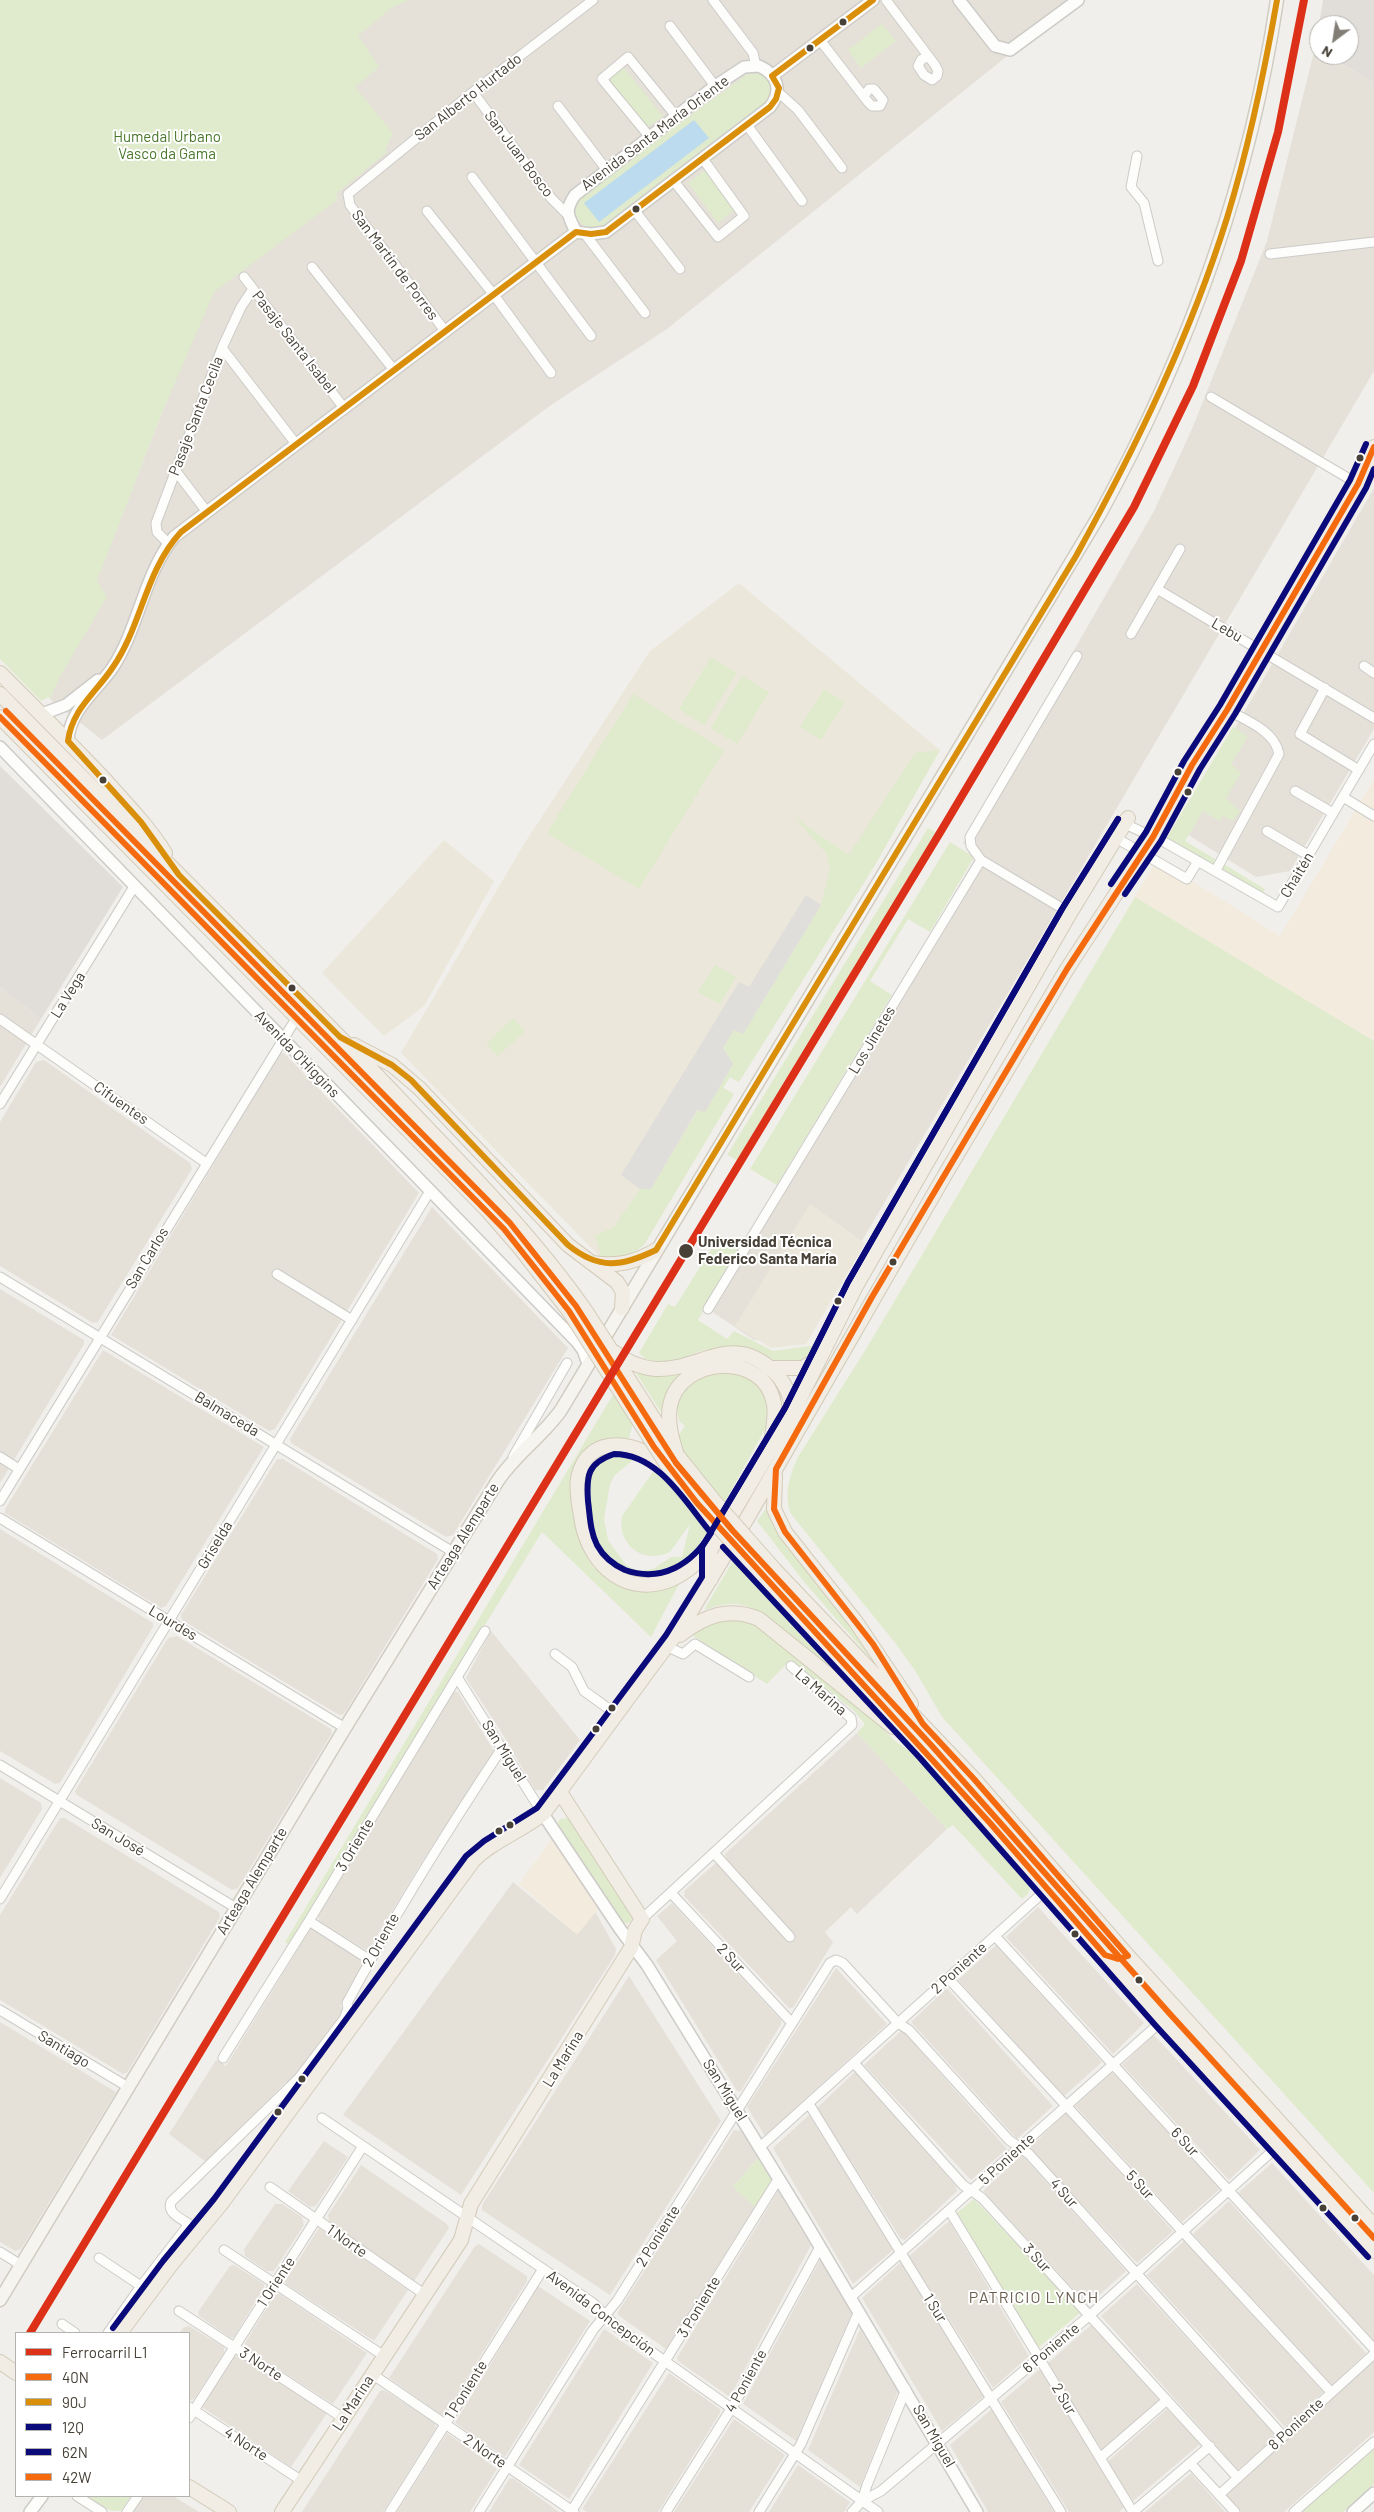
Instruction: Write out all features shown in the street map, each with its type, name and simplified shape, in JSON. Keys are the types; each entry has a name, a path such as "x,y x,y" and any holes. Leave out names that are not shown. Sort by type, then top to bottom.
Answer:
{"main road":[{"name":"Arteaga Alemparte","path":"0,2300 345,1728 508,1466 554,1421 1076,556 1140,439 1194,316 1226,224 1258,104 1277,0"},
{"path":"121,2332 173,2261 221,2204 473,1861 485,1850 523,1830 543,1814 671,1643 790,1445 872,1297 1067,969 1153,837 1192,765 1227,710 1358,484 1374,447"},
{"path":"0,674 42,714 141,820 159,843 179,875"},
{"name":"Avenida O'Higgins","path":"0,694 340,1037 490,1204 569,1312 669,1468"},
{"name":"Avenida O'Higgins","path":"0,717 297,1017 490,1204 561,1276 678,1455 719,1507 795,1592 923,1724"},
{"path":"1126,821 1070,913 856,1286 793,1412 767,1455 710,1551 682,1574 662,1583 630,1582 615,1575 595,1558 582,1530 578,1479 583,1466 592,1455 605,1447 620,1444 644,1451 669,1468 726,1537 926,1752 1163,2020 1374,2251"},
{"path":"340,1037 392,1065 410,1080 568,1245 619,1284 623,1295 622,1308"},
{"path":"593,1263 607,1265 628,1263 656,1250"},
{"path":"611,1350 628,1361 654,1369 668,1368 730,1352 752,1357 770,1368 786,1388 793,1412 790,1445"},
{"path":"770,1368 803,1368 819,1358"},
{"path":"678,1455 669,1423 671,1400 683,1381 700,1371 730,1365 754,1373 767,1386 774,1406 773,1428 767,1455"},
{"path":"776,1468 774,1503 780,1524 873,1644 923,1724 974,1779 1187,2021 1374,2226"},
{"path":"710,1551 711,1579"},
{"path":"671,1643 693,1625 719,1614 742,1613 759,1618 926,1752"},
{"path":"560,1792 642,1919"},
{"name":"La Marina","path":"282,2512 461,2240 471,2204 621,1967 632,1943 636,1926 642,1919"},
{"path":"1163,2020 1173,2018 1187,2021"},
{"path":"0,2362 15,2372"},
{"path":"190,2488 229,2512"}],"street":[{"name":"San Alberto Hurtado","path":"347,197 352,189 473,92 593,0"},
{"path":"68,741 71,722 117,661 169,544 181,532 536,263 581,233 606,232 770,106 776,99 778,83 768,70 756,66 753,53 713,0"},
{"path":"772,76 873,0"},
{"path":"886,0 928,56"},
{"path":"959,0 994,46 1010,50 1078,0"},
{"path":"670,26 715,86"},
{"path":"820,40 864,96"},
{"path":"649,136 602,79 628,58 676,116"},
{"name":"Avenida Santa María Oriente","path":"567,214 569,204 575,195 606,169 715,86 744,67 756,66"},
{"name":"San Juan Bosco","path":"473,92 551,198 567,214"},
{"path":"778,92 798,110 842,168"},
{"path":"558,106 606,169"},
{"path":"747,125 802,201"},
{"path":"1137,156 1131,187 1144,203 1158,261"},
{"path":"673,180 718,237 744,216 703,159"},
{"path":"472,177 591,336"},
{"name":"San Martín de Porres","path":"347,197 350,205 445,332"},
{"path":"635,211 680,270"},
{"path":"427,212 494,295 551,373"},
{"path":"567,214 646,313"},
{"path":"1270,254 1374,242"},
{"path":"312,267 394,370"},
{"name":"Pasaje Santa Isabel","path":"244,277 344,408"},
{"name":"Pasaje Santa Cecila","path":"169,544 157,532 156,526 175,470 222,348 241,307 253,289"},
{"path":"222,348 296,444"},
{"path":"1211,397 1358,484"},
{"path":"175,470 207,512"},
{"path":"1131,634 1180,549"},
{"name":"Lebu","path":"1157,589 1374,718"},
{"path":"1070,913 981,860 971,846 970,837 1077,656"},
{"path":"1364,666 1374,673"},
{"path":"42,714 60,708 91,684 104,677"},
{"path":"1325,688 1300,734 1359,770"},
{"path":"1216,870 1280,754 1278,744 1266,733 1227,710"},
{"name":"Chaitén","path":"1126,821 1278,906 1374,744"},
{"name":"Avenida O'Higgins","path":"0,747 577,1342 588,1364"},
{"path":"1295,791 1333,813"},
{"path":"1343,797 1374,816"},
{"path":"1267,831 1308,855"},
{"path":"1116,838 1187,880 1198,861"},
{"name":"Los Jinetes","path":"708,1309 981,860"},
{"name":"La Vega","path":"0,1104 135,885"},
{"name":"San Carlos","path":"0,1501 297,1017"},
{"name":"Cifuentes","path":"0,1018 206,1163"},
{"name":"Griselda","path":"0,1898 430,1191"},
{"path":"277,1274 352,1320"},
{"name":"Balmaceda","path":"0,1277 454,1552"},
{"name":"Arteaga Alemparte","path":"508,1466 567,1363"},
{"path":"0,1457 19,1469"},
{"name":"Lourdes","path":"0,1518 345,1728"},
{"name":"3 Oriente","path":"223,2058 309,1922 485,1631"},
{"path":"671,1643 683,1654 695,1644 749,1677"},
{"path":"555,1654 572,1668 584,1691 616,1714"},
{"name":"La Marina","path":"642,1919 852,1725 851,1718 791,1666"},
{"name":"San Miguel","path":"457,1677 543,1814 620,1929 632,1943 737,2110 906,2389 977,2512"},
{"name":"2 Oriente","path":"141,2286 189,2224 172,2212 170,2207 173,2200 299,2078 344,2019 348,2009 347,2003 434,1850 502,1748"},
{"name":"San José","path":"0,1766 236,1908"},
{"path":"714,1853 790,1937"},
{"name":"2 Poniente","path":"760,2147 1047,1889"},
{"name":"2 Sur","path":"670,1893 792,2023"},
{"path":"309,1922 370,1960"},
{"name":"6 Sur","path":"995,1936 1374,2349"},
{"name":"2 Poniente","path":"479,2512 593,2330 617,2301 830,1963 836,1960"},
{"name":"4 Sur","path":"836,1960 843,1963 898,2023 909,2030 1010,2140 1029,2154 1283,2436"},
{"name":"5 Sur","path":"948,1978 1331,2392"},
{"name":"Santiago","path":"0,2010 128,2087"},
{"name":"5 Poniente","path":"851,2297 1163,2020"},
{"name":"3 Sur","path":"854,2063 963,2184 982,2198 1238,2478"},
{"name":"1 Sur","path":"809,2104 1061,2512"},
{"name":"Avenida Concepción","path":"322,2118 593,2303 618,2328 878,2512"},
{"name":"1 Oriente","path":"190,2411 234,2347 363,2146"},
{"name":"6 Poniente","path":"862,2500 881,2491 992,2400 1137,2274 1278,2146"},
{"name":"3 Poniente","path":"572,2512 779,2178"},
{"name":"1 Norte","path":"270,2187 424,2294"},
{"name":"2 Sur","path":"949,2210 1133,2512"},
{"name":"4 Poniente","path":"666,2512 732,2409 820,2247"},
{"path":"224,2250 384,2356"},
{"path":"0,2252 21,2264"},
{"path":"99,2258 141,2286 109,2332"},
{"name":"1 Poniente","path":"390,2512 543,2269"},
{"name":"3 Norte","path":"179,2311 344,2418"},
{"path":"759,2512 796,2454 859,2311"},
{"path":"62,2324 74,2332"},
{"name":"8 Poniente","path":"1219,2495 1374,2354"},
{"name":"2 Norte","path":"372,2374 508,2466 572,2512"},
{"name":"6 Poniente","path":"852,2512 862,2500 906,2389"},
{"path":"1100,2458 1168,2400"},
{"name":"4 Norte","path":"190,2411 302,2481"},
{"path":"1294,2512 1374,2442"},
{"path":"1133,2512 1210,2446"},
{"path":"1190,2463 1235,2512"},
{"path":"1354,2512 1374,2493"},
{"path":"30,2512 41,2497"},
{"path":"79,2497 102,2512"},
{"path":"128,2512 137,2497"}],"shaded area":[{"path":"307,0 1077,0 667,329 551,405 102,740 50,699 207,298"},
{"path":"1323,0 1374,0 1374,83 1344,65 1359,65 1359,15 1320,15"},
{"path":"1311,65 1344,65 1374,83 1374,371 813,1324 798,1335 754,1340 711,1311 978,853 963,843 1154,511 1192,429 1267,241"},
{"path":"1374,488 1374,729 1290,871 1256,877 1177,828"},
{"name":"Universidad Técnica Federico Santa María","path":"739,583 940,750 875,865 739,1082 729,1077 723,1088 734,1094 644,1245 602,1259 401,1053 524,844 650,651"},
{"path":"0,766 123,887 41,1019 0,987"},
{"path":"1374,779 1374,1041 1135,897 1157,859 1280,936"},
{"path":"444,840 494,881 424,1006 384,1036 322,973"},
{"path":"806,895 821,905 743,1034 734,1030 723,1048 733,1064 705,1112 697,1110 651,1189 640,1189 621,1175 739,982 749,987"},
{"path":"0,987 41,1019 0,1087"},
{"path":"284,1053 419,1193 275,1429 269,1431 111,1335 280,1054"},
{"path":"44,1060 190,1163 192,1169 98,1322 93,1323 0,1266 0,1122 36,1062"},
{"path":"810,1204 865,1243 806,1344 771,1348 735,1326"},
{"path":"432,1207 568,1348 453,1535 446,1537 291,1443 290,1439"},
{"path":"0,1289 84,1340 84,1344 0,1483"},
{"path":"103,1350 264,1447 166,1606 161,1608 5,1513 5,1509"},
{"path":"277,1459 283,1459 437,1554 438,1559 344,1714 339,1715 182,1620 181,1615"},
{"path":"0,1529 153,1623 153,1627 60,1783 55,1784 0,1751"},
{"path":"491,1631 580,1740 543,1790 535,1790 502,1733 466,1678"},
{"path":"177,1636 331,1729 332,1733 238,1888 232,1890 77,1795 75,1791 168,1638"},
{"path":"453,1692 458,1692 494,1751 418,1868 368,1951 319,1921 318,1916"},
{"path":"857,1733 947,1829 857,1914 851,1907 825,1932 833,1942 793,2008 789,2008 684,1896 685,1890 716,1863 719,1866 723,1863 726,1860 725,1854"},
{"path":"0,1778 41,1803 42,1809 0,1878"},
{"path":"60,1818 65,1818 219,1912 220,1917 127,2073 123,2074 0,2000 0,1915"},
{"path":"552,1838 559,1842 600,1907 577,1935 519,1884"},
{"path":"513,1882 564,1924 587,1897 616,1949 615,1955 461,2195 343,2115"},
{"path":"672,1903 781,2020 781,2024 741,2091 737,2091 656,1960 677,1941 657,1916"},
{"path":"1038,1907 1144,2023 1113,2054 1006,1937"},
{"path":"311,1928 365,1963 340,2006 346,2013 290,2084 286,2082 206,2162 169,2134 216,2060 226,2066"},
{"path":"996,1945 1102,2062 1064,2096 958,1980"},
{"path":"836,1968 887,2024 765,2136 747,2107"},
{"path":"629,1976 721,2121 610,2295 482,2210 482,2205"},
{"path":"947,1988 1053,2106 1017,2139 911,2022"},
{"path":"0,2022 116,2092 21,2249 15,2251 0,2242"},
{"path":"902,2030 1007,2149 971,2180 864,2065"},
{"path":"1154,2035 1260,2150 1229,2180 1122,2065"},
{"path":"855,2072 956,2186 957,2191 905,2240 901,2239 817,2108"},
{"path":"1112,2072 1220,2189 1182,2222 1075,2106"},
{"path":"1066,2113 1173,2231 1137,2263 1029,2148"},
{"path":"809,2115 893,2250 853,2284 773,2148"},
{"path":"734,2130 743,2131 758,2158 734,2186 755,2206 666,2349 618,2315 618,2312"},
{"path":"324,2141 348,2157 316,2206 310,2207 288,2191"},
{"path":"1022,2155 1126,2271 1088,2305 983,2191"},
{"path":"1272,2163 1374,2275 1374,2341 1238,2193"},
{"path":"361,2165 447,2224 449,2228 414,2281 329,2222 328,2215"},
{"path":"778,2191 811,2245 730,2397 678,2361 677,2358"},
{"path":"1229,2201 1366,2353 1332,2385 1193,2234"},
{"path":"275,2204 282,2204 302,2217 304,2225 274,2271 267,2271 245,2256 244,2249"},
{"path":"949,2221 1029,2356 993,2388 909,2256"},
{"path":"319,2228 408,2290 374,2341 286,2284 285,2281"},
{"path":"1184,2241 1323,2392 1285,2427 1147,2275"},
{"path":"479,2244 527,2276 527,2281 444,2415 389,2378 475,2246"},
{"path":"820,2260 852,2313 796,2441 743,2404"},
{"path":"901,2262 984,2396 942,2431 862,2298"},
{"path":"234,2265 264,2284 264,2287 234,2337 231,2338 199,2316 198,2312 230,2266"},
{"path":"1137,2284 1276,2436 1238,2470 1101,2316"},
{"path":"538,2286 590,2321 505,2457 455,2423"},
{"path":"280,2294 367,2353 333,2404 246,2348 245,2343 275,2295"},
{"path":"1091,2325 1159,2400 1102,2450 1047,2364"},
{"path":"189,2326 224,2347 224,2353 194,2399 190,2400 190,2332 180,2332 183,2328"},
{"path":"604,2329 653,2363 569,2499 519,2465"},
{"path":"860,2329 898,2392 860,2487 808,2450"},
{"path":"238,2356 327,2413 291,2467 202,2407 233,2357"},
{"path":"1374,2361 1374,2432 1284,2512 1242,2512 1226,2495"},
{"path":"1040,2369 1124,2507 1119,2512 1069,2512 1001,2402"},
{"path":"669,2373 720,2409 720,2413 658,2512 587,2512 582,2509"},
{"path":"384,2390 435,2423 436,2428 383,2512 302,2512 380,2391"},
{"path":"992,2409 1054,2512 988,2512 950,2445"},
{"path":"1167,2409 1200,2444 1133,2501 1107,2462"},
{"path":"734,2419 785,2455 749,2512 674,2512"},
{"path":"447,2433 497,2469 470,2512 397,2512"},
{"path":"798,2465 850,2502 844,2512 769,2512"},
{"path":"1191,2473 1225,2512 1145,2512"},
{"path":"513,2478 559,2512 489,2512 509,2479"},
{"path":"142,2497 175,2497 199,2512 133,2512"}],"green space":[{"name":"Humedal Urbano Vasco da Gama","path":"0,0 409,0 391,8 358,36 379,67 355,87 393,133 385,150 387,152 336,194 337,200 214,292 161,415 97,581 107,597 59,678 50,699 48,697 41,701 0,659"},
{"path":"882,24 896,41 861,68 848,50"},
{"path":"623,67 663,116 647,128 608,79"},
{"path":"749,73 764,76 769,80 773,86 769,101 607,225 594,230 581,223 576,210 585,192"},
{"path":"706,169 736,209 718,223 688,183"},
{"path":"711,657 737,673 704,725 679,709"},
{"path":"742,676 769,692 737,744 711,728"},
{"path":"824,689 845,702 821,740 800,727"},
{"path":"633,694 724,750 639,889 547,833"},
{"path":"1233,727 1248,736 1231,764 1241,773 1226,798 1240,811 1233,821 1223,816 1220,821 1203,811 1185,841 1265,889 1261,898 1165,841"},
{"path":"940,750 875,865 739,1082 730,1077 723,1088 734,1094 644,1245 624,1256 614,1259 602,1259 595,1236 614,1227 640,1189 651,1189 698,1110 705,1112 733,1064 723,1048 734,1030 743,1034 821,905 830,870 826,853 795,818 849,855 915,753"},
{"path":"928,828 936,832 737,1160 727,1155"},
{"path":"950,842 974,857 930,932 908,919 870,981 892,995 777,1185 750,1169"},
{"path":"1135,897 1374,1041 1374,2193 942,1717 916,1672 896,1644 791,1514 789,1507 788,1485 798,1457 866,1349"},
{"path":"715,965 736,977 720,1004 698,992"},
{"path":"513,1018 525,1031 498,1056 486,1044"},
{"path":"720,1235 741,1248 698,1320 727,1339 734,1331 773,1351 824,1344 819,1350 802,1361 788,1364 774,1361 759,1353 745,1349 705,1350 666,1363 648,1360 639,1353 668,1304 675,1307"},
{"path":"684,1372 668,1389 661,1412 636,1373 657,1377"},
{"path":"723,1372 745,1375 754,1380 759,1386 765,1398 767,1412 766,1427 700,1548 689,1561 667,1576 642,1580 615,1570 590,1538 584,1495 588,1471 604,1455 616,1449 639,1455 615,1475 610,1484 604,1519 608,1540 626,1565 638,1571 653,1569 671,1557 682,1557 690,1524 670,1552 650,1556 634,1550 628,1544 624,1536 622,1516 685,1426 679,1421 676,1399 697,1380 708,1375"},
{"path":"614,1393 633,1424 629,1438 606,1442 572,1480 581,1544 593,1567 627,1589 649,1592 679,1584 651,1637 542,1532 289,1945 285,1942"},
{"path":"768,1506 772,1524 787,1546 856,1632 879,1668 805,1583 757,1521"},
{"path":"734,1559 857,1689 781,1627 750,1608 734,1604 704,1610"},
{"path":"736,1617 749,1621 761,1628 875,1721 895,1741 918,1757 977,1821 990,1841 1030,1887 1028,1894 1022,1899 953,1825 947,1829 857,1733 865,1724 853,1710 790,1660 767,1684 693,1636 707,1624"},
{"path":"569,1818 632,1914 633,1919 627,1924 619,1919 557,1824 560,1819"},
{"path":"758,2158 772,2178 770,2185 755,2207 733,2187"},
{"path":"974,2199 1081,2312 1038,2348 957,2213"},
{"path":"1374,2448 1374,2484 1343,2512 1301,2512"},
{"path":"87,2497 130,2497 121,2511 106,2509"}],"water":[{"path":"694,120 709,138 599,222 584,203"}],"rail line":[{"name":"L1","path":"31,2332 941,831 1134,507 1193,386 1241,261 1278,132 1304,0"}],"transit line":[{"name":"90J","path":"873,0 772,76 779,88 776,99 770,107 606,232 591,234 576,232 181,532 159,564 123,651 80,710 70,730 68,741 141,822 179,875 340,1037 392,1065 411,1080 568,1245 590,1259 600,1262 610,1263 632,1260 656,1250 1076,556 1120,474 1179,348 1227,218 1249,137 1277,0"},
{"name":"62N","path":"1111,884 1146,832 1184,761 1220,705 1350,480 1366,444"},
{"name":"40N","path":"0,717 504,1229 569,1311 654,1447 697,1503 990,1823 1105,1955 1118,1959 1128,1956 974,1779 923,1724 873,1644 785,1532 774,1509 776,1469 872,1297 1067,969 1153,837 1192,765 1227,710 1358,484 1374,447"},
{"name":"12Q","path":"1125,894 1161,841 1200,769 1235,714 1366,488 1374,469"},
{"name":"42W","path":"6,711 510,1223 576,1306 676,1463 733,1531 932,1746 1170,2014 1374,2238"},
{"name":"12Q","path":"720,1517 785,1408 848,1282 1062,909 1118,819"},
{"name":"62N","path":"113,2328 163,2261 214,2199 466,1856 484,1841 537,1808 666,1635 702,1577 702,1547 785,1408 848,1282 1062,909 1118,819"},
{"name":"12Q","path":"614,1454 630,1456 658,1471 681,1494 711,1533 695,1554 675,1568 651,1574 625,1570 609,1560 597,1545 590,1518 587,1492 588,1477 590,1471 599,1461 614,1454"},
{"name":"12Q","path":"723,1547 920,1758 1156,2026 1368,2257"}],"place":[{"name":"Universidad Técnica Federico Santa María","path":"686,1251"}],"district":[{"name":"PATRICIO LYNCH","path":"1034,2298"}]}
